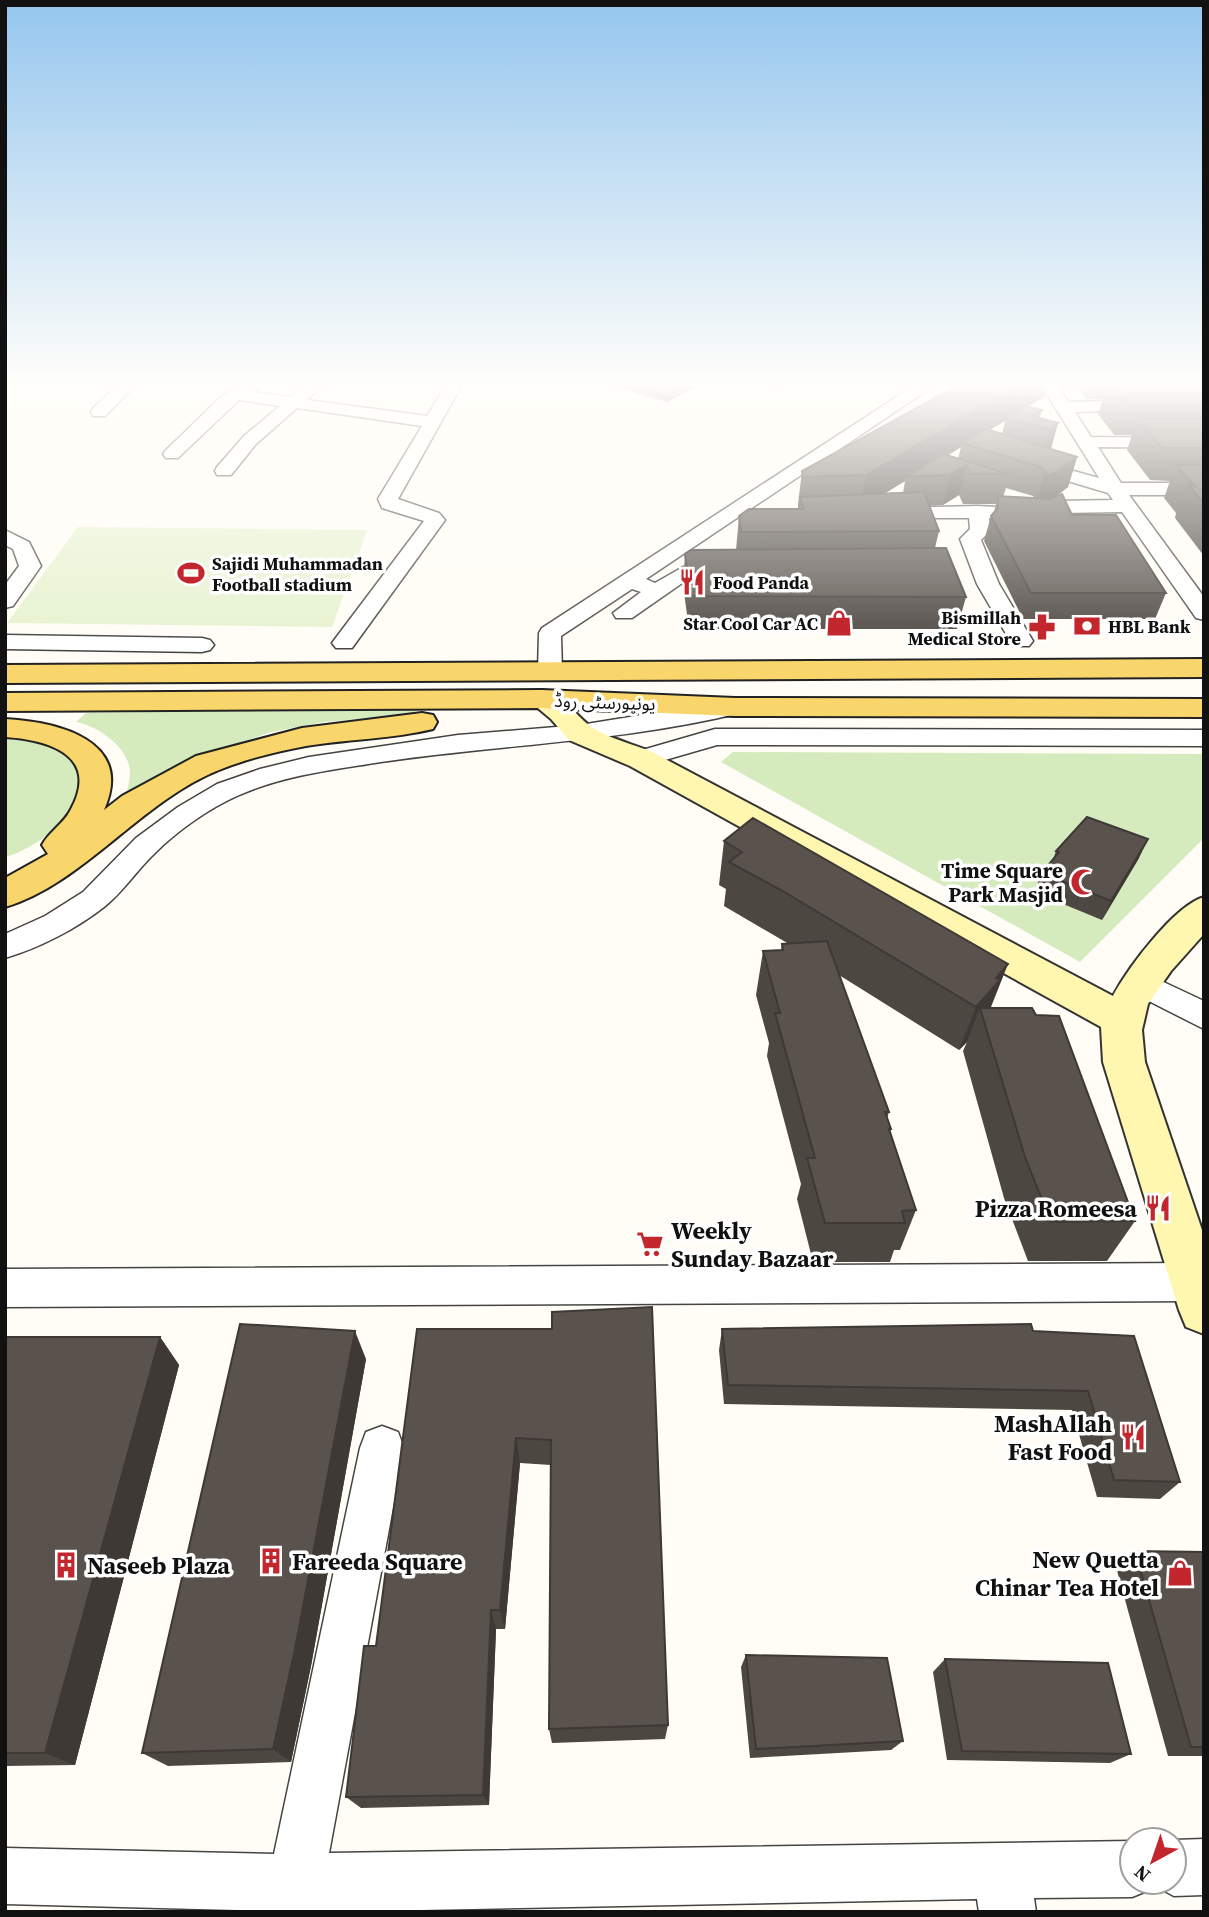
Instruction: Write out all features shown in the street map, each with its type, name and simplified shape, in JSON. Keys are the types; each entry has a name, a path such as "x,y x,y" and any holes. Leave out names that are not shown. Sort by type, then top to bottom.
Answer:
{"main road":[{"path":"5,660 99,663 186,674"},
{"name":"یونیورسٹی روڈ","path":"5,702 559,704 1204,668"},
{"name":"یونیورسٹی روڈ","path":"5,674 186,674 559,704"},
{"path":"5,894 52,869 134,804 207,763 302,737 559,704 1204,708"},
{"path":"5,729 61,737 81,749 93,767 95,788 90,810 72,835 40,861 5,881"}],"street":[{"path":"344,643 435,520 389,504 388,499 404,472"},
{"path":"795,472 550,633 559,704 641,759 1131,1002 1204,1016"},
{"path":"1059,472 1115,489 1204,489"},
{"path":"1104,472 1204,613"},
{"path":"900,494 867,515 978,512 1042,515 1057,507 1129,506"},
{"path":"996,494 1049,511"},
{"path":"978,512 980,531 970,539 988,584 1021,641"},
{"path":"5,536 22,546 30,566 5,601"},
{"path":"624,614 713,551"},
{"path":"683,573 749,573"},
{"path":"632,581 657,591"},
{"path":"5,642 201,645"},
{"path":"5,947 56,924 94,899 146,845 188,813 227,790 309,765 458,743 559,704"},
{"path":"641,759 715,737 1204,738"},
{"path":"5,1288 1198,1296 1124,1062 1121,1039 1131,1002 1204,910"},
{"path":"292,1897 382,1448"},
{"path":"5,1876 292,1897 1004,1892 1118,1872"}],"green space":[{"path":"78,527 367,530 332,627 7,623"},
{"path":"420,708 410,715 324,722 271,732 222,749 170,777 126,796 130,773 125,755 103,733 76,722 86,713"},
{"path":"5,735 39,742 71,759 82,777 82,790 69,815 57,827 44,838 5,857"},
{"path":"733,752 1204,754 1204,838 1080,962 721,762"}],"building":[{"path":"802,472 870,472 866,475 803,477"},
{"path":"913,472 954,472 950,475 906,477"},
{"path":"970,472 1009,474 971,474"},
{"path":"1183,472 1204,472 1204,504 1188,484 1195,486"},
{"path":"924,492 939,531 741,532 739,516 749,509 804,509 800,497"},
{"path":"1062,494 1072,515 1116,515 1166,593 1031,593 991,516 998,508 998,496 1049,499"},
{"path":"946,548 966,597 691,596 685,554 691,550"},
{"name":"Time Square Park Masjid","path":"1087,817 1148,839 1111,901 1042,873 1059,852 1056,851"},
{"path":"753,818 1008,964 996,978 1000,980 976,1007 781,890 729,862 742,852 724,841"},
{"path":"827,941 889,1112 885,1112 889,1129 916,1210 902,1211 905,1223 825,1223 807,1158 815,1158 775,1013 780,1013 763,951 783,950 782,944"},
{"path":"980,1008 1032,1008 1036,1015 1059,1016 1135,1221 1051,1222 1025,1157"},
{"path":"652,1307 668,1725 549,1729 551,1440 516,1438 500,1610 491,1610 483,1795 346,1797 364,1646 376,1646 417,1329 552,1329 552,1312"},
{"name":"Fareeda Square","path":"240,1324 355,1331 295,1649 273,1749 142,1753"},
{"path":"1031,1324 1033,1331 1134,1336 1180,1482 1114,1480 1088,1391 728,1385 722,1329"},
{"name":"Naseeb Plaza","path":"5,1337 160,1337 45,1753 5,1753"},
{"path":"1135,1551 1204,1552 1204,1747 1191,1747"},
{"path":"746,1655 887,1658 903,1741 756,1749"},
{"path":"945,1659 1108,1663 1131,1754 962,1751"}],"place":[{"name":"Sajidi Muhammadan Football stadium","path":"191,573"},
{"name":"Food Panda","path":"692,582"},
{"name":"Star Cool Car AC","path":"839,623"},
{"name":"HBL Bank","path":"1087,626"},
{"name":"Bismillah Medical Store","path":"1042,627"},
{"name":"Time Square Park Masjid","path":"1084,882"},
{"name":"Pizza Romeesa","path":"1158,1208"},
{"name":"Weekly Sunday Bazaar","path":"650,1244"},
{"name":"MashAllah Fast Food","path":"1133,1437"},
{"name":"Fareeda Square","path":"271,1561"},
{"name":"Naseeb Plaza","path":"66,1565"},
{"name":"New Quetta Chinar Tea Hotel","path":"1180,1573"}]}
